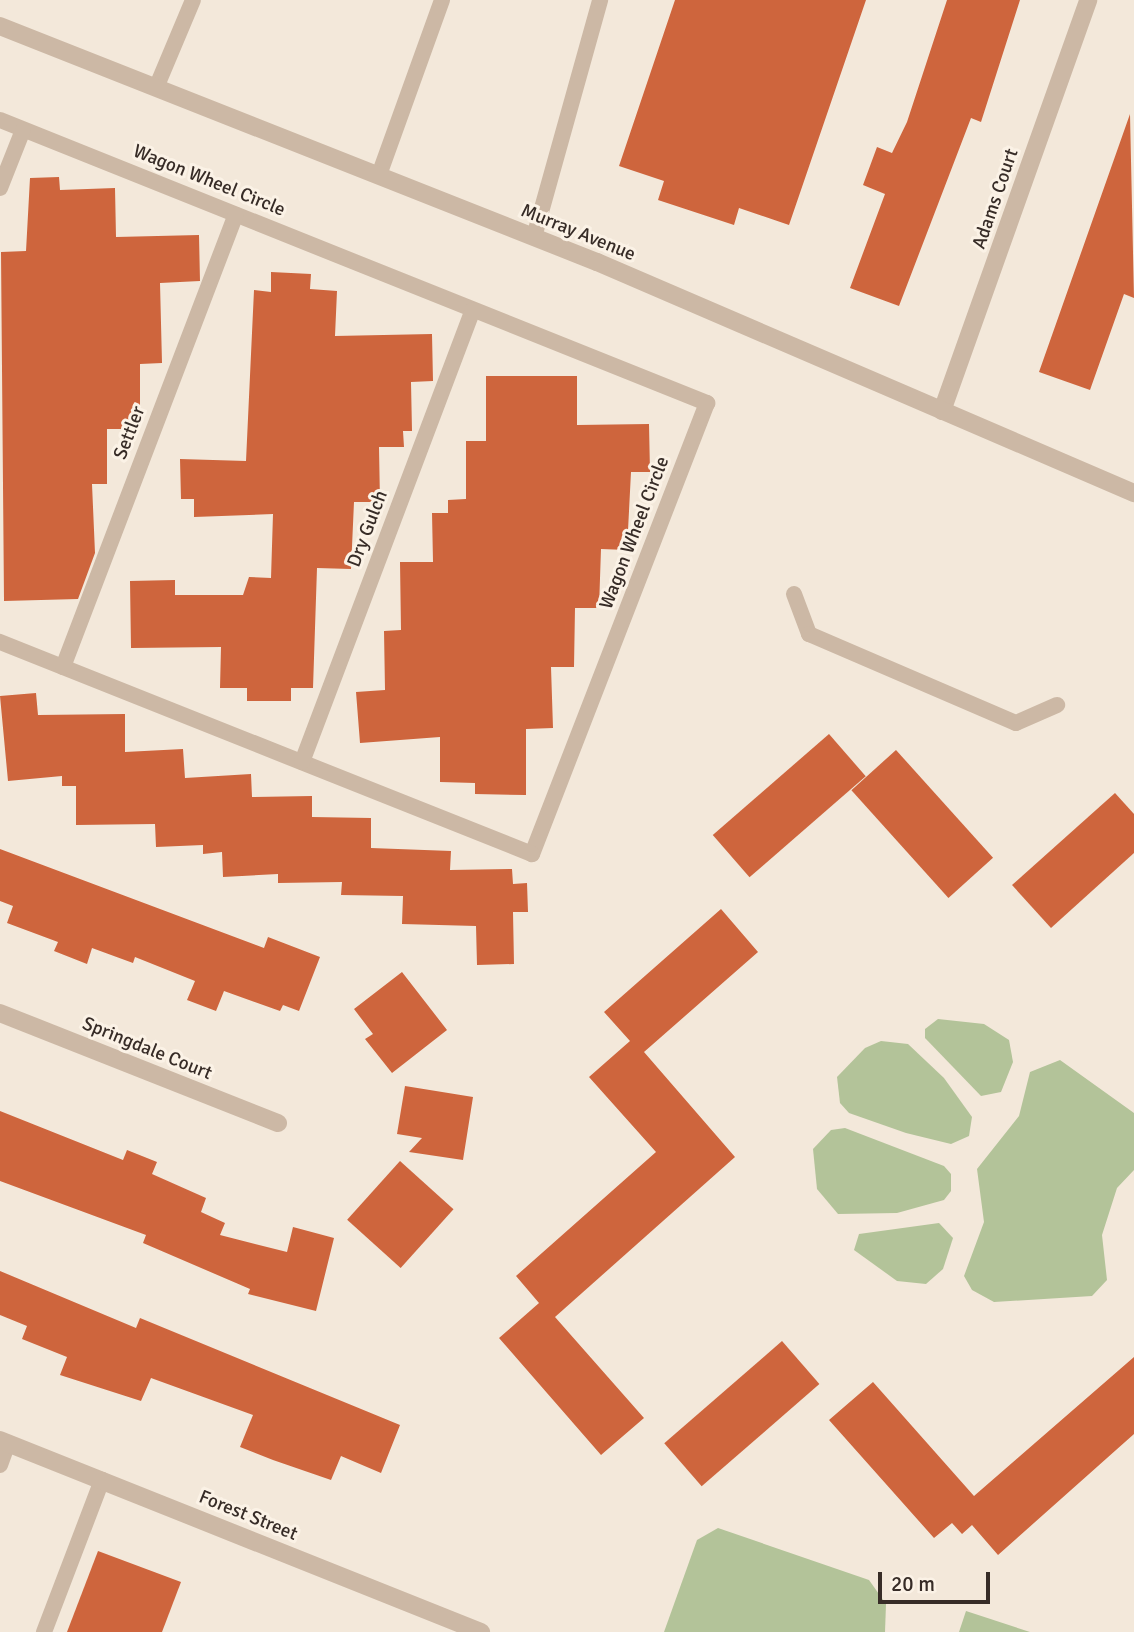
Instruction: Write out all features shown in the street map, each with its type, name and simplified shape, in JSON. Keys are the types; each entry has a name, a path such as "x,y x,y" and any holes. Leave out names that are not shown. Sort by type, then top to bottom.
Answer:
{"street":[{"name":"Adams Court","path":"942,411 1088,0"},
{"name":"Murray Avenue","path":"0,26 534,237 1134,493"},
{"name":"Springdale Court","path":"0,1013 278,1123"},
{"name":"Forest Street","path":"4,1442 481,1632"}],"lane":[{"path":"156,88 193,0"},
{"path":"379,175 442,0"},
{"path":"534,237 600,0"},
{"name":"Wagon Wheel Circle","path":"0,120 707,403 532,854 0,642"},
{"path":"0,188 23,130"},
{"name":"Settler","path":"64,667 236,215"},
{"name":"Dry Gulch","path":"302,762 473,310"},
{"path":"794,594 809,634 1016,723 1057,705"},
{"path":"0,1465 4,1442"},
{"path":"44,1632 102,1480"}],"green space":[{"path":"938,1019 984,1024 1009,1040 1013,1062 1001,1092 981,1096 925,1038 925,1029"},
{"path":"881,1041 908,1044 944,1078 972,1117 969,1136 951,1144 906,1133 849,1113 840,1103 837,1077 865,1048"},
{"path":"1060,1060 1134,1113 1134,1170 1117,1188 1102,1235 1107,1280 1092,1296 994,1302 972,1290 964,1276 984,1222 977,1169 1019,1116 1030,1072"},
{"path":"845,1128 944,1166 951,1174 951,1191 944,1200 897,1213 838,1214 817,1189 813,1149 831,1130"},
{"path":"939,1223 953,1238 943,1269 926,1284 897,1281 854,1250 859,1234"},
{"path":"718,1528 869,1580 886,1604 885,1632 664,1632 697,1540"},
{"path":"966,1611 1030,1632 959,1632"}],"building":[{"path":"675,0 866,0 789,225 739,208 734,225 658,200 664,181 619,166"},
{"path":"947,0 1020,0 981,122 971,118 899,306 850,288 885,194 863,185 877,147 892,153 907,122"},
{"path":"1130,114 1134,298 1124,294 1090,390 1039,372"},
{"path":"59,177 60,190 115,188 116,237 199,235 200,281 160,283 162,363 140,364 140,429 107,429 107,484 92,484 95,553 78,599 4,601 1,252 26,251 30,178"},
{"path":"271,272 311,274 310,289 337,291 335,336 432,334 433,381 411,382 412,431 403,431 404,447 379,447 380,502 354,502 351,569 317,568 313,688 291,688 291,701 247,701 247,688 220,688 221,647 131,648 130,581 175,580 175,595 243,595 249,577 271,578 273,514 194,517 194,499 181,499 180,459 246,461 254,290 271,292"},
{"path":"486,376 577,376 577,425 649,424 650,472 631,472 627,550 601,549 599,608 575,608 574,667 551,667 553,728 526,729 526,795 475,794 475,783 440,782 440,737 360,743 356,692 385,690 384,631 401,630 400,562 433,562 432,513 448,513 448,500 466,499 466,441 486,441"},
{"path":"36,693 38,715 125,714 125,752 183,749 185,778 251,774 252,797 312,796 312,817 371,818 371,848 451,851 450,870 512,869 513,884 527,883 528,912 513,912 514,964 477,965 476,926 402,924 403,896 341,895 342,882 278,883 278,874 223,877 222,852 203,854 203,845 156,847 155,824 76,825 76,786 62,786 62,776 8,781 0,696"},
{"path":"829,734 866,776 750,877 713,835"},
{"path":"896,750 993,858 948,898 851,790"},
{"path":"1115,793 1134,814 1134,853 1051,928 1012,885"},
{"path":"0,849 264,948 268,937 320,957 299,1011 283,1005 280,1011 224,991 216,1011 187,1000 195,981 135,957 133,963 92,948 87,964 54,951 58,942 7,923 13,906 0,901"},
{"path":"721,909 758,952 644,1052 735,1157 555,1317 644,1418 601,1455 499,1338 539,1303 516,1276 656,1152 589,1077 630,1041 604,1012"},
{"path":"402,972 447,1030 392,1073 365,1039 373,1034 354,1009"},
{"path":"405,1086 473,1097 463,1160 409,1152 422,1138 397,1134"},
{"path":"0,1111 123,1160 127,1150 157,1162 152,1174 206,1198 201,1212 225,1223 220,1235 287,1252 293,1227 334,1238 316,1311 248,1294 250,1289 143,1243 146,1235 0,1181"},
{"path":"400,1161 454,1209 401,1268 347,1220"},
{"path":"0,1271 136,1328 140,1318 400,1425 381,1473 341,1456 331,1480 240,1447 253,1415 151,1378 141,1401 60,1375 67,1357 22,1339 27,1326 0,1315"},
{"path":"782,1341 819,1384 702,1486 664,1443"},
{"path":"1134,1357 1134,1434 998,1555 972,1525 962,1534 952,1523 934,1538 829,1420 873,1382 974,1496"},
{"path":"98,1551 181,1582 162,1632 67,1632"}]}
